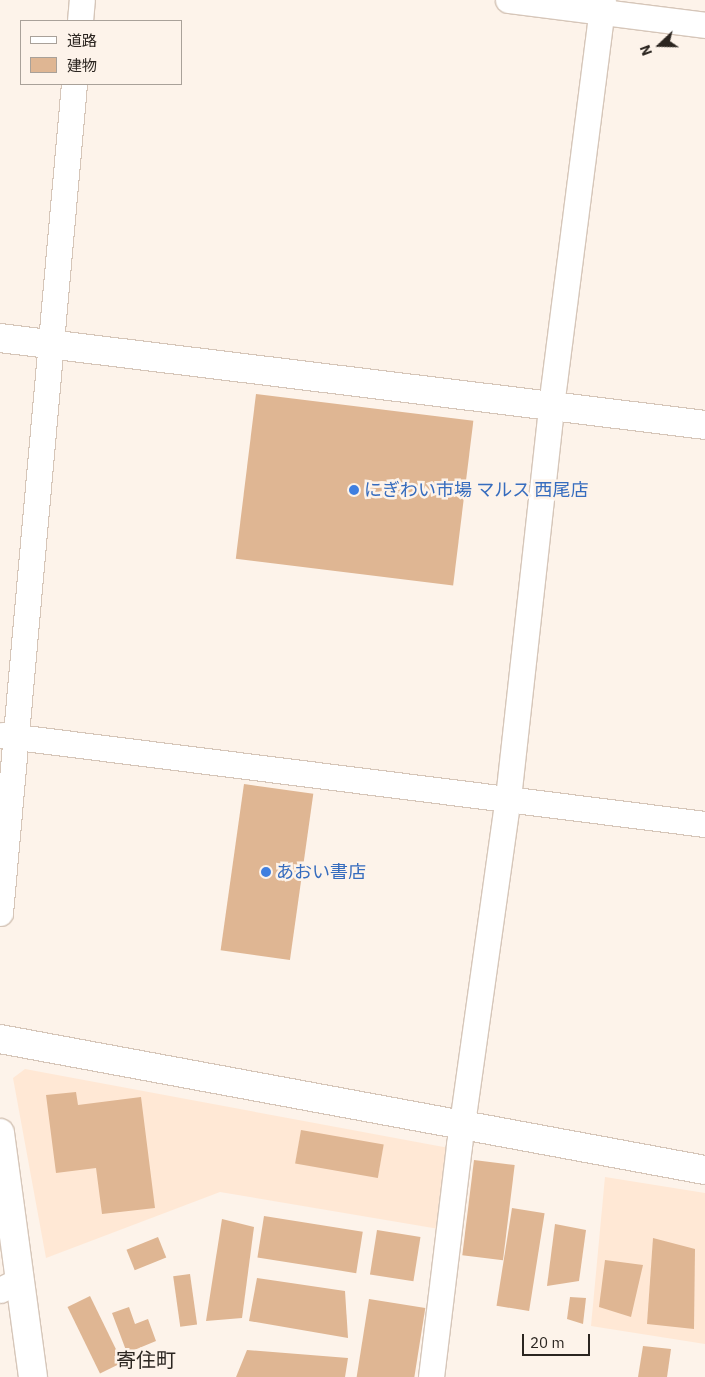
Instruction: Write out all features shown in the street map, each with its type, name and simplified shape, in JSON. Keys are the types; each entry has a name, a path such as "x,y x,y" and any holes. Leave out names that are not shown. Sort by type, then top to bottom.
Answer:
{"street":[{"path":"80,20 82,0"},
{"path":"508,0 602,6 705,25"},
{"path":"431,1377 462,1124 508,798 551,406 602,6"},
{"path":"0,913 8,736 50,344 74,85"},
{"path":"0,338 705,425"},
{"path":"8,736 705,824"},
{"path":"0,1039 705,1170"},
{"path":"0,1133 10,1285 38,1376"}],"shaded area":[{"path":"25,1069 449,1148 439,1229 220,1192 46,1258 13,1078"},
{"path":"605,1177 705,1193 705,1344 591,1326"}],"building":[{"name":"にぎわい市場 マルス 西尾店","path":"256,394 473,421 453,585 236,559"},
{"name":"あおい書店","path":"244,784 313,794 290,960 221,950"},
{"path":"76,1092 78,1105 141,1097 155,1208 102,1214 96,1168 56,1173 46,1095"},
{"path":"301,1130 384,1145 378,1178 295,1163"},
{"path":"474,1160 515,1165 503,1260 462,1255"},
{"path":"512,1208 545,1213 529,1311 497,1306"},
{"path":"264,1216 363,1232 356,1273 257,1257"},
{"path":"222,1219 254,1227 242,1318 206,1321"},
{"path":"555,1224 586,1230 579,1281 547,1286"},
{"path":"377,1230 420,1237 413,1281 370,1274"},
{"path":"158,1237 166,1257 135,1270 126,1250"},
{"path":"653,1238 695,1249 694,1329 647,1324"},
{"path":"605,1260 643,1265 631,1317 599,1307"},
{"path":"190,1274 197,1325 180,1327 173,1276"},
{"path":"257,1278 345,1291 348,1338 249,1321"},
{"path":"90,1296 122,1363 100,1373 68,1307"},
{"path":"570,1297 586,1298 583,1324 567,1319"},
{"path":"369,1299 425,1308 414,1377 357,1377"},
{"path":"129,1307 135,1324 148,1319 156,1341 127,1353 112,1313"},
{"path":"643,1346 671,1349 667,1377 638,1377"},
{"path":"247,1350 348,1358 345,1377 236,1377"}],"place":[{"name":"にぎわい市場 マルス 西尾店","path":"354,490"},
{"name":"あおい書店","path":"266,872"}],"district":[{"name":"寄住町","path":"146,1359"}]}
